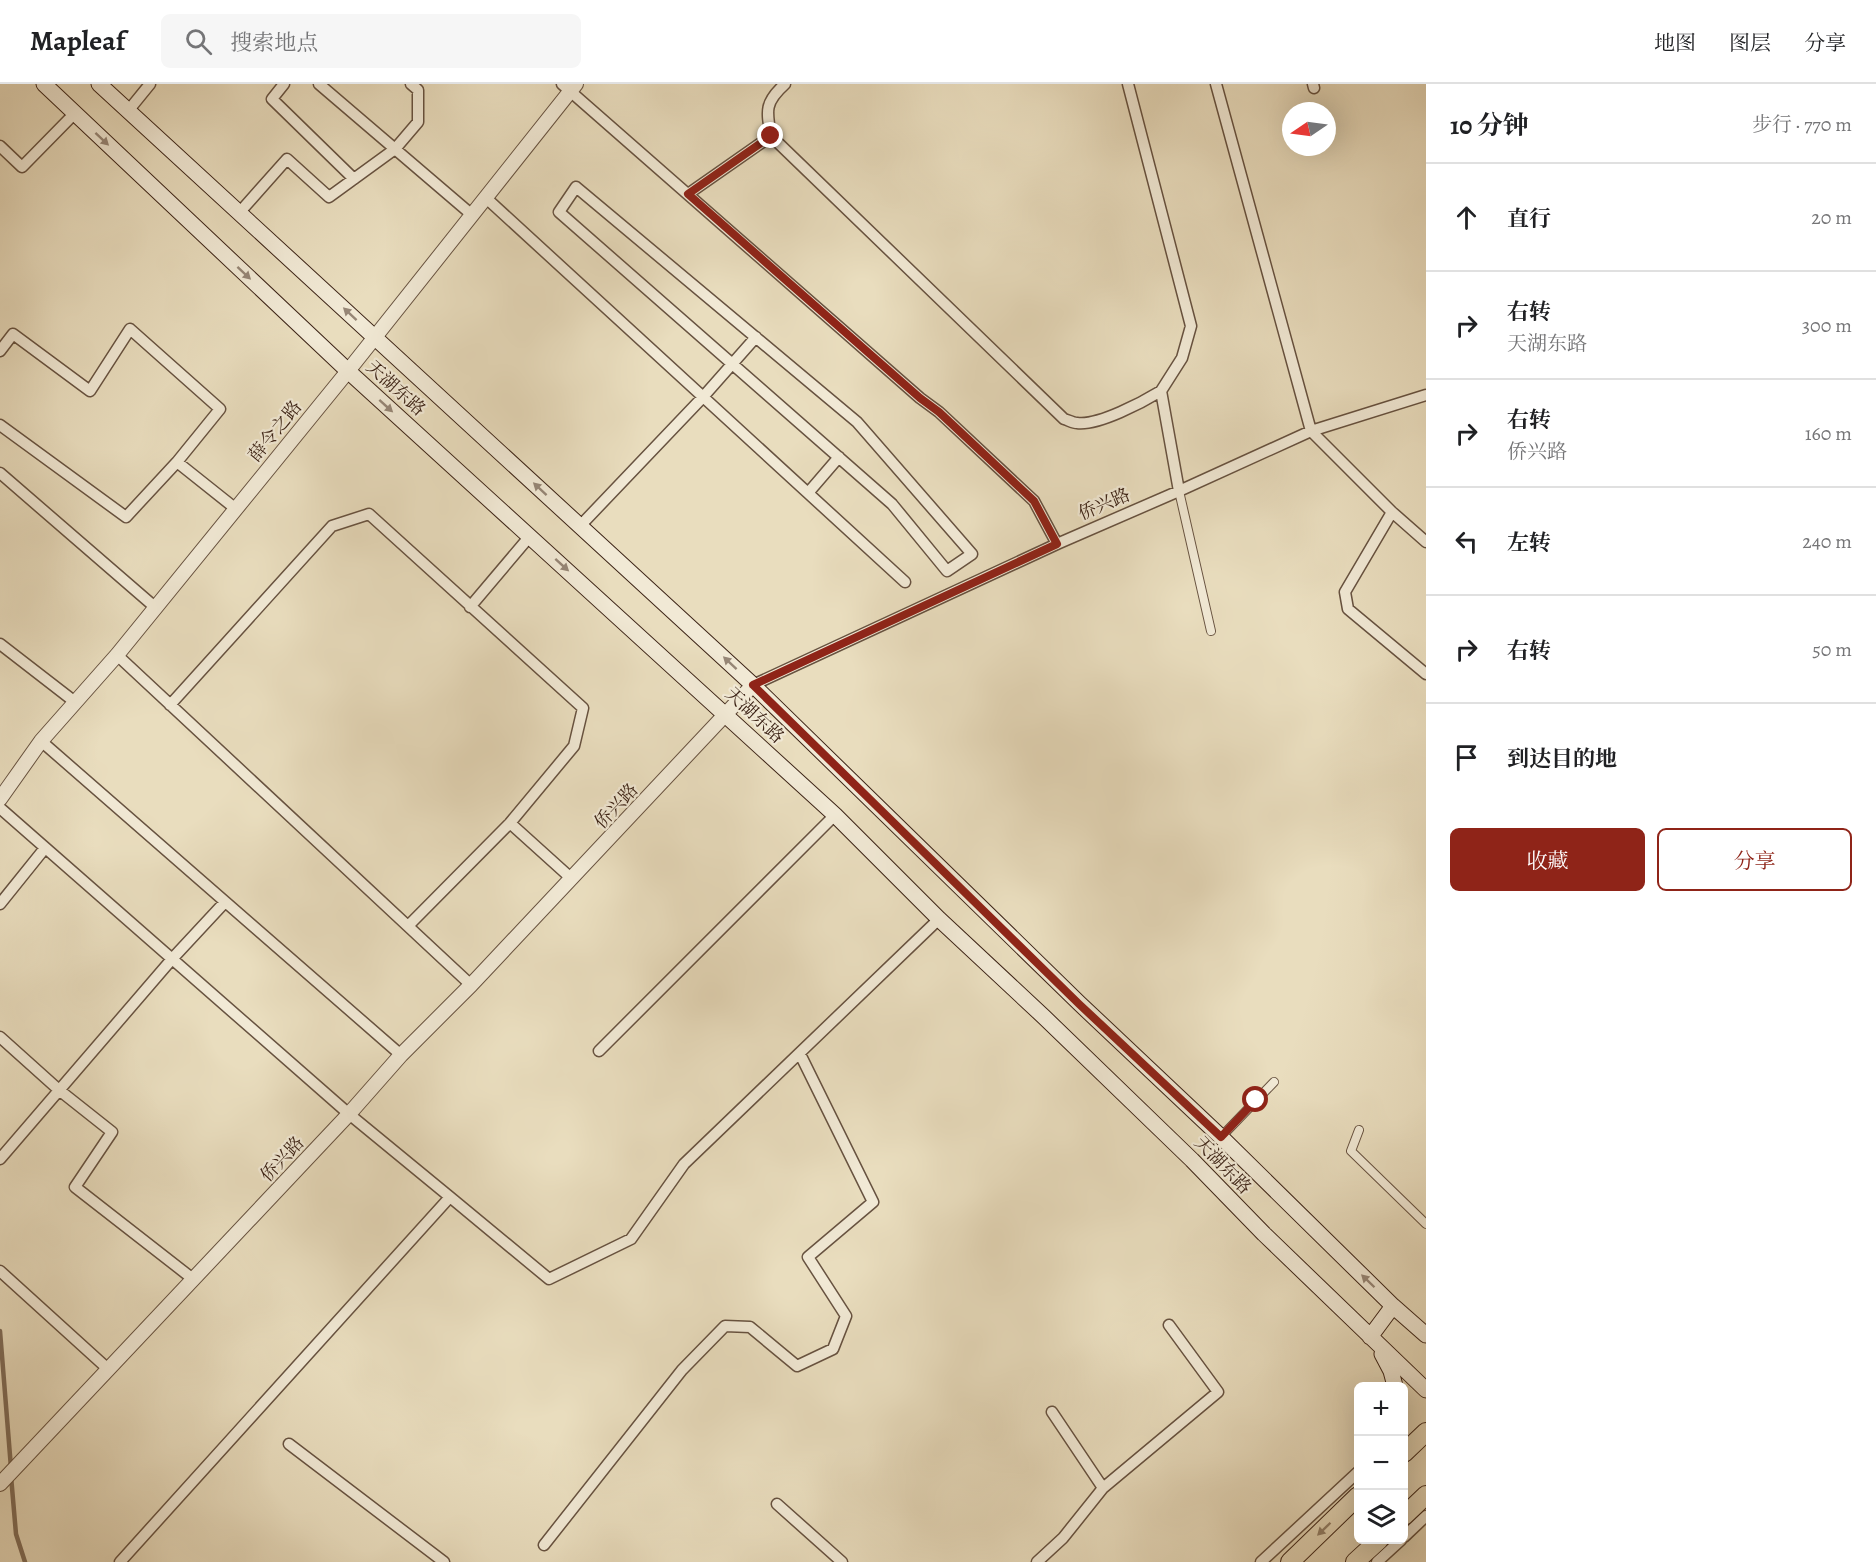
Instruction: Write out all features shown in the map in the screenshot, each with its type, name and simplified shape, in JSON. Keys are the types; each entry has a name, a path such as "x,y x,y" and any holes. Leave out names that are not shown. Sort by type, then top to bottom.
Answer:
{"main road":[{"name":"天湖东路","path":"44,84 348,371 835,815 939,919 1044,1017 1426,1390"},
{"name":"天湖东路","path":"99,84 753,685 1079,1004 1221,1137 1394,1306 1420,1326 1426,1335"},
{"path":"1394,1306 1373,1340 1391,1371 1394,1382"},
{"path":"1408,1449 1426,1432"},
{"path":"1408,1514 1424,1504"},
{"path":"1290,1562 1354,1506"},
{"path":"1355,1562 1374,1544"}],"street":[{"path":"128,111 150,84"},
{"path":"284,84 272,99 354,179"},
{"path":"319,84 471,214"},
{"path":"239,213 287,159 329,197 395,149 418,122 418,90 411,84"},
{"path":"785,84 772,96 767,112 771,136 1064,419 1079,424 1092,422 1132,407 1161,392 1182,358 1191,326 1128,84"},
{"path":"1216,84 1311,431 1392,512 1426,542"},
{"path":"570,86 688,194 920,398 939,412 1034,501 1057,544"},
{"name":"薛令之路","path":"0,799 41,741 156,608 348,371 570,86"},
{"path":"0,146 22,167 75,113"},
{"path":"688,194 771,136"},
{"path":"576,187 756,338 857,422 972,554 947,571 892,504 559,212 576,187"},
{"path":"485,197 905,582"},
{"path":"0,351 13,334 90,391 130,329 220,409 177,462 126,517 0,425"},
{"path":"580,526 756,338"},
{"path":"1161,392 1179,491 1211,631"},
{"name":"侨兴路","path":"1,1482 349,1114 401,1055 572,879 753,685 1057,544 1311,431 1426,395"},
{"path":"807,493 839,458"},
{"path":"177,462 236,509"},
{"path":"0,473 156,608"},
{"path":"1392,512 1346,592 1348,609 1426,674"},
{"path":"170,705 332,526 369,514 583,708 574,746 510,823 408,926"},
{"path":"471,607 530,536"},
{"path":"0,644 75,702"},
{"path":"117,655 471,985"},
{"path":"41,741 401,1055"},
{"path":"0,808 349,1114 549,1279 631,1239 684,1164 939,919"},
{"path":"598,1051 835,815"},
{"path":"510,823 572,879"},
{"path":"0,904 45,848"},
{"path":"0,1159 172,959 225,902"},
{"path":"0,1037 59,1090 112,1132 75,1187 193,1279"},
{"path":"543,1545 682,1370 724,1326 750,1327 797,1366 833,1348 846,1316 808,1257 873,1202 800,1054"},
{"path":"1221,1137 1274,1082"},
{"path":"1359,1130 1351,1151 1426,1224"},
{"path":"120,1562 450,1197"},
{"path":"0,1271 108,1369"},
{"path":"1037,1562 1063,1538 1103,1488 1218,1392 1169,1325"},
{"path":"1052,1412 1103,1488"},
{"path":"289,1444 444,1562"},
{"path":"1261,1562 1354,1477"},
{"path":"777,1504 842,1562"},
{"path":"1408,1529 1424,1504"},
{"path":"1377,1562 1396,1544"}],"waterway":[{"path":"0,1331 11,1468"},
{"path":"11,1476 16,1534 25,1562"}],"route":[{"path":"771,136 688,194 920,398 939,412 1034,501 1057,544 753,685 1079,1004 1221,1137 1256,1100"}]}
